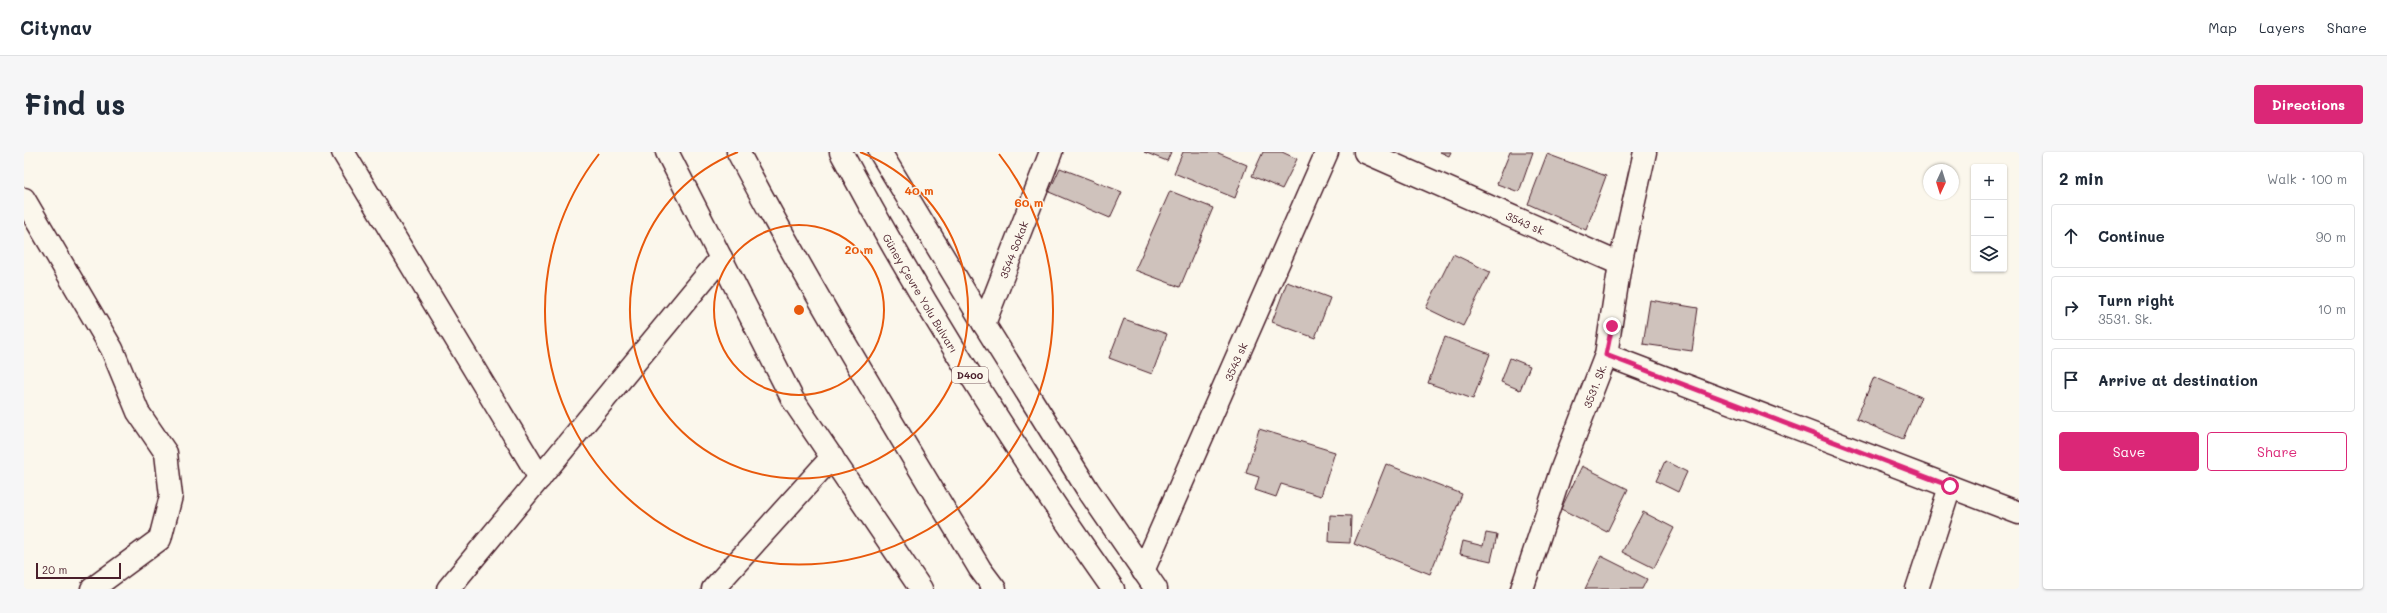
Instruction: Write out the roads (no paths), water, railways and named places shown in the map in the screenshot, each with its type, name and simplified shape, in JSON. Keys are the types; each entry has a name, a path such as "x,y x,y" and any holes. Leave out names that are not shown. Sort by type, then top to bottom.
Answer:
{"main road":[{"path":"343,152 540,478"},
{"path":"667,152 793,400 922,589"},
{"path":"738,152 783,237 876,396 980,569 995,589"},
{"name":"Güney Çevre Yolu Bulvarı","path":"841,152 939,327 1049,498 1113,589"},
{"path":"880,152 984,324 1088,490 1156,589"},
{"name":"3544 Sokak","path":"984,324 1051,152"},
{"name":"3543 sk","path":"1143,571 1327,152"},
{"name":"3543 sk","path":"1365,152 1620,264"},
{"name":"3531. Sk.","path":"1522,589 1561,471 1606,355 1620,264 1645,152"},
{"path":"24,198 112,349 138,412 166,453 172,496 160,539 92,589"},
{"path":"448,589 721,258"},
{"path":"1606,355 2019,513"},
{"path":"713,589 832,457"},
{"path":"1917,589 1950,486"}]}
